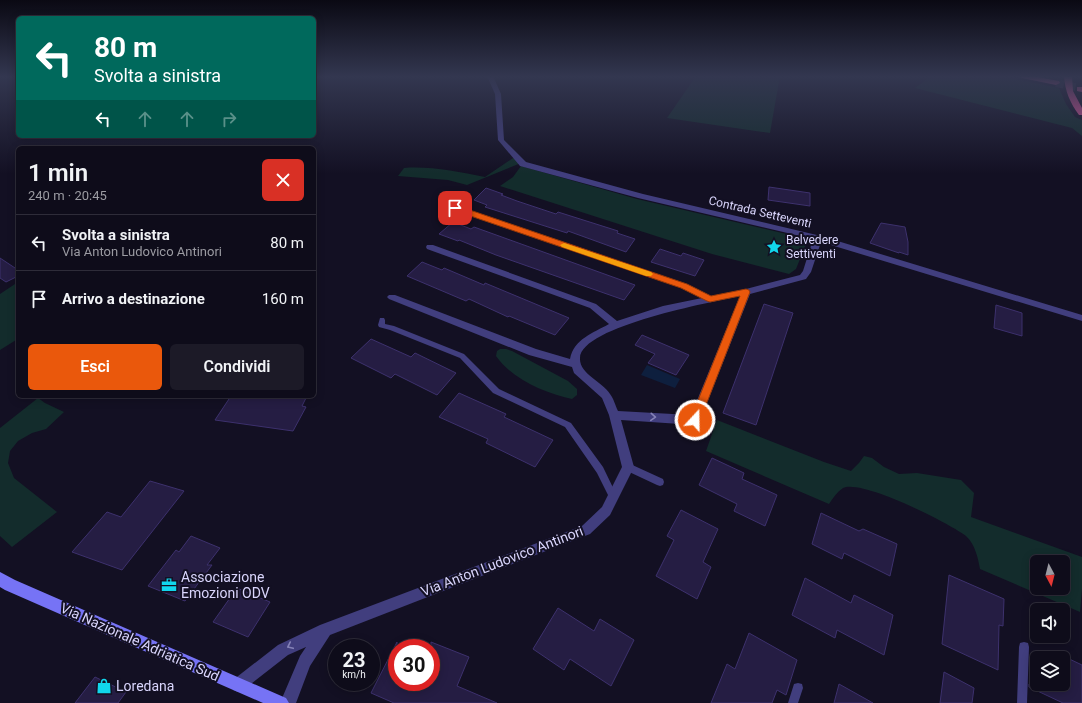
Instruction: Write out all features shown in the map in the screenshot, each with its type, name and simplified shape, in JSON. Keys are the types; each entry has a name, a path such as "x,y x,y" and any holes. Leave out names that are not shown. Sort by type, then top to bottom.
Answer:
{"main road":[{"name":"Via Nazionale Adriatica Sud","path":"0,579 10,585 281,703"}],"street":[{"name":"Contrada Setteventi","path":"499,109 501,140 522,163 641,196 818,238 1082,318"},
{"path":"628,467 614,415 606,396 592,382 583,376 575,364 578,349 584,342 616,325 663,309 746,292 803,277 807,272 818,238"},
{"path":"430,247 593,306 616,325"},
{"path":"614,415 695,420 746,292"},
{"path":"392,297 533,352 575,364"},
{"name":"Via Anton Ludovico Antinori","path":"238,685 283,650 325,630 586,530 606,511 628,467"},
{"path":"288,703 305,661 325,630"}],"lane":[{"path":"455,208 684,286 710,299"},
{"path":"382,320 381,325 462,356 496,391 568,425 600,470 613,496"},
{"path":"628,467 660,482"},
{"path":"1022,703 1024,647"},
{"path":"793,703 798,688"}],"green space":[{"path":"673,109 774,109 770,133 667,118"},
{"path":"997,109 1069,109 1075,117 1082,120 1082,136 1072,128"},
{"path":"516,156 521,163 467,185 448,180 398,176 404,168 424,168 485,177"},
{"path":"521,166 637,199 808,239 796,269 789,274 712,254 500,186 513,177"},
{"path":"16,283 16,340 0,350 0,294"},
{"path":"500,349 512,351 568,381 577,389 577,395 572,399 551,393 520,379 496,356 497,351"},
{"path":"38,398 64,412 46,429 32,433 18,441 10,451 8,463 14,478 57,512 12,547 0,536 0,428"},
{"path":"717,420 851,471 864,456 872,458 884,467 899,474 917,473 961,480 974,493 971,517 1082,557 1080,612 1070,608 1070,603 1059,603 1040,595 1070,595 1070,555 1030,555 1030,590 980,569 974,547 966,536 925,513 905,504 868,490 853,487 843,488 837,493 829,504 706,451"}],"water":[{"path":"647,365 680,379 675,388 641,375"}],"building":[{"path":"769,187 810,193 810,206 768,200"},
{"path":"486,188 517,201 556,214 558,212 618,231 617,233 635,239 626,252 568,231 567,233 485,207 487,205 474,200"},
{"path":"453,222 471,229 474,227 635,285 624,300 439,234"},
{"path":"881,223 905,227 908,242 908,255 870,243"},
{"path":"660,249 681,256 683,253 704,260 695,276 651,262"},
{"path":"0,258 16,269 16,277 6,282 0,278"},
{"path":"422,262 442,270 444,268 484,285 485,283 569,318 555,335 509,316 508,317 469,299 466,301 407,276"},
{"path":"764,304 793,313 756,425 723,413"},
{"path":"996,305 1022,313 1022,336 994,328"},
{"path":"642,335 689,355 676,375 648,363 655,354 635,345"},
{"path":"371,339 411,357 415,353 456,373 437,395 395,374 391,378 351,358"},
{"path":"459,393 506,414 504,417 553,440 535,467 486,443 488,439 439,417"},
{"path":"230,398 306,398 302,406 306,407 293,431 215,420"},
{"path":"712,458 744,473 742,479 777,495 765,526 734,511 737,504 699,485"},
{"path":"150,481 184,491 122,570 72,552 107,512 121,517"},
{"path":"681,510 718,529 703,562 711,567 697,599 656,576 674,540 667,536"},
{"path":"821,513 859,531 863,529 897,544 890,576 844,553 842,559 812,544"},
{"path":"191,536 220,548 207,565 212,565 185,601 148,586 176,550 179,552"},
{"path":"949,575 1004,599 1003,626 999,625 998,670 942,644"},
{"path":"805,578 851,603 854,595 893,615 884,655 837,630 835,638 792,615"},
{"path":"237,588 270,602 248,637 213,622"},
{"path":"558,608 594,631 600,619 634,640 611,686 570,659 564,670 533,649"},
{"path":"749,633 797,660 786,695 777,690 772,703 711,703 727,664 735,669"},
{"path":"440,646 469,657 457,686 497,703 394,703 371,693 372,691 380,691 380,675 388,660 388,691 440,691"},
{"path":"1070,659 1082,665 1082,703 1063,703 1038,691 1070,691"},
{"path":"944,672 974,688 972,703 940,703"},
{"path":"95,677 126,692 118,703 75,703"},
{"path":"839,684 873,703 834,703"}],"slow traffic":[{"path":"564,245 649,274"}],"place":[{"name":"Belvedere Settiventi","path":"774,247"},
{"name":"Associazione Emozioni ODV","path":"169,585"},
{"name":"Loredana","path":"104,686"}],"route":[{"path":"455,208 684,286 710,299 746,292 695,420"}]}
